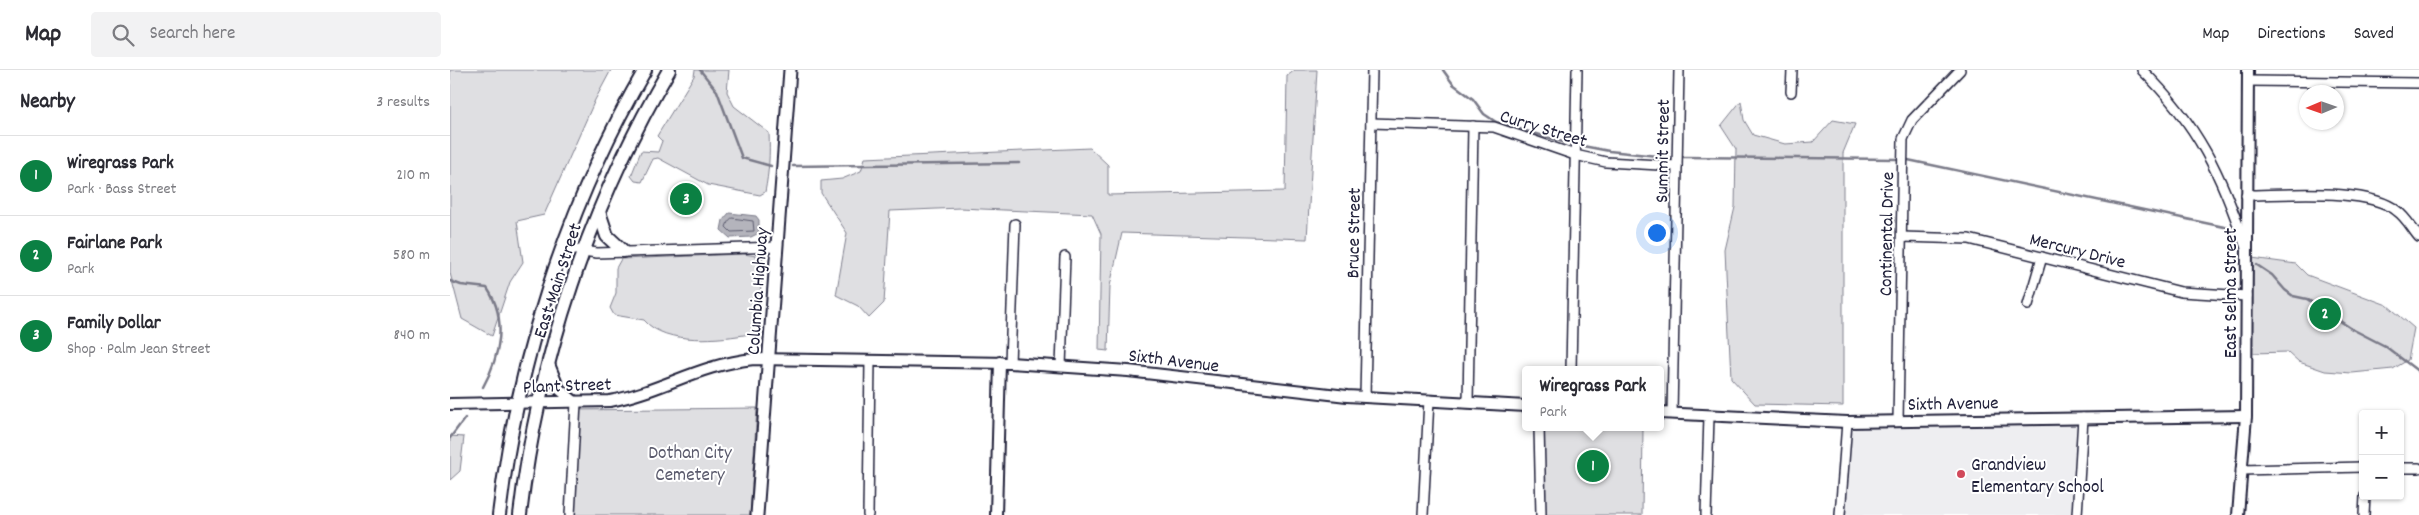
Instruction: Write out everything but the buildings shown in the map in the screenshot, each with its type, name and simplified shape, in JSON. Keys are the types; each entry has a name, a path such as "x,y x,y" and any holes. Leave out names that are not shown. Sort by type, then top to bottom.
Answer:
{"main road":[{"name":"East Main Street","path":"499,515 518,403 541,313 563,248 598,163 646,70"},
{"name":"East Main Street","path":"520,515 539,403 583,252 638,127 669,70"},
{"name":"Columbia Highway","path":"757,515 790,70"},
{"path":"599,212 607,236 623,251"}],"street":[{"name":"Bruce Street","path":"1365,397 1372,70"},
{"path":"1571,366 1577,70"},
{"name":"Summit Street","path":"1672,413 1679,70"},
{"path":"1791,92 1792,70"},
{"name":"Continental Drive","path":"1898,421 1903,144 1906,129 1912,120 1960,70"},
{"path":"2142,70 2174,104 2208,154 2226,193 2246,248"},
{"name":"East Selma Street","path":"2238,515 2246,416 2248,70"},
{"path":"2248,81 2419,83"},
{"name":"Curry Street","path":"1371,123 1494,127 1575,155 1624,164 1677,166"},
{"path":"1468,402 1473,126"},
{"path":"2246,195 2358,196 2377,200 2398,211 2419,238"},
{"path":"996,515 1015,224"},
{"name":"Mercury Drive","path":"1902,237 1969,239 2181,292 2247,296"},
{"path":"563,248 583,252 776,247"},
{"path":"2028,306 2042,257"},
{"path":"1061,366 1065,258"},
{"name":"Plant Street","path":"450,404 576,403 621,399 719,365 741,360 817,360"},
{"name":"Sixth Avenue","path":"817,360 1005,362 1128,371 1365,397 1522,406"},
{"path":"868,515 870,361"},
{"path":"549,364 554,381 559,389 576,403 570,515"},
{"path":"1423,515 1429,400"},
{"name":"Sixth Avenue","path":"1664,413 1847,422 2246,416"},
{"path":"1706,515 1709,416"},
{"path":"2077,515 2083,418"},
{"path":"1840,515 1847,422"},
{"path":"1539,431 1541,515"},
{"path":"2241,470 2359,467"},
{"path":"2404,468 2419,468"},
{"path":"2364,515 2365,500"}],"shaded area":[{"name":"Grandview Elementary School","path":"2073,424 2077,428 2072,515 1845,515 1851,433 1855,429"}],"green space":[{"path":"450,70 611,70 595,100 544,215 517,221 523,262 510,282 492,336 462,319 450,273"},
{"path":"695,70 729,70 727,92 734,106 769,133 769,156 765,192 760,195 708,185 658,158 653,159 642,182 635,181 631,176 641,151 658,152 662,141 657,136 694,76"},
{"path":"1295,70 1317,70 1307,239 1122,233 1110,286 1108,351 1099,350 1101,234 1092,214 960,208 890,211 884,303 869,318 858,306 836,295 847,233 821,193 821,181 842,179 861,171 865,158 1090,148 1108,165 1108,195 1285,191 1287,76"},
{"path":"1741,101 1744,120 1753,135 1785,144 1813,142 1833,120 1855,124 1843,153 1843,406 1755,404 1731,378 1725,250 1735,207 1736,149 1721,126"},
{"path":"743,254 763,257 759,309 757,319 750,334 710,339 680,337 666,334 644,320 614,315 610,308 616,293 616,268 621,259"},
{"path":"2252,258 2296,264 2307,275 2387,305 2414,328 2408,360 2393,369 2352,373 2325,371 2299,362 2288,352 2252,353"},
{"name":"Dothan City Cemetery","path":"757,408 750,515 566,515 571,410"},
{"path":"1544,431 1643,431 1642,515 1545,515"},
{"path":"450,436 464,437 460,471 450,480"}],"water":[{"path":"729,213 756,216 759,220 759,233 751,237 730,238 721,230 723,220"}],"waterway":[{"path":"700,70 717,91 742,158 771,166"},
{"path":"1443,70 1453,84 1473,99 1484,114 1496,122 1566,143"},
{"path":"1583,146 1609,151 1667,157"},
{"path":"1683,157 1896,159"},
{"path":"1908,160 2229,228"},
{"path":"793,166 1019,163"},
{"path":"2257,265 2272,275 2293,296 2307,299 2352,329 2385,346 2419,372"},
{"path":"450,281 461,285 487,288 498,312 499,338 497,350 494,363 483,387"},
{"path":"450,438 465,418"}],"place":[{"name":"Family Dollar","path":"686,199"},
{"name":"Fairlane Park","path":"2325,314"},
{"name":"Wiregrass Park","path":"1593,466"},
{"name":"Grandview Elementary School","path":"1961,474"}]}
